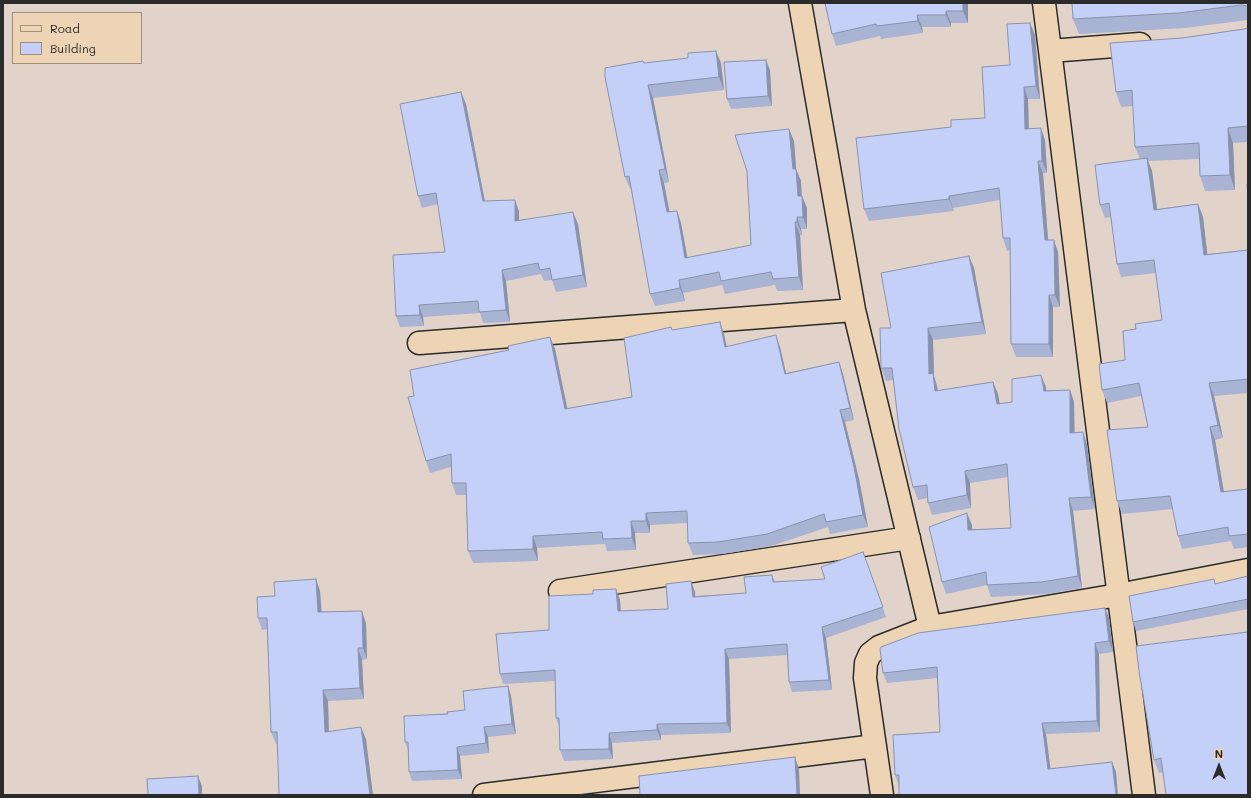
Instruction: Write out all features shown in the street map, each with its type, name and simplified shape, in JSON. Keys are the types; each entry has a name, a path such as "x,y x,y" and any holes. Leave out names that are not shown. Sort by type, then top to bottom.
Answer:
{"street":[{"path":"800,3 854,310 930,627"},
{"path":"1044,3 1144,795"},
{"path":"1050,51 1163,42"},
{"path":"419,343 854,310"},
{"path":"560,591 909,538"},
{"path":"882,795 866,678 866,663 870,654 879,647 930,627 1118,595 1248,570"},
{"path":"484,795 875,746"}],"building":[{"path":"825,3 963,3 963,11 946,11 946,15 917,15 918,21 877,26 876,24 832,34"},
{"path":"1072,3 1248,3 1248,6 1241,5 1179,13 1073,19"},
{"path":"1030,23 1036,86 1024,87 1025,129 1041,128 1042,161 1038,161 1045,240 1054,240 1055,295 1049,295 1049,344 1011,344 1010,238 1003,238 999,188 949,196 949,199 864,209 856,138 951,127 951,120 985,118 982,67 1010,65 1007,24"},
{"path":"1248,28 1248,126 1228,128 1230,175 1200,176 1199,143 1135,147 1132,90 1116,92 1110,43 1182,38"},
{"path":"716,51 719,77 648,85 665,169 659,170 667,212 677,211 685,258 751,245 747,171 735,135 789,129 793,169 796,169 798,196 802,196 803,217 797,217 797,222 795,222 799,277 773,279 771,272 721,281 719,272 679,280 680,288 650,294 629,176 625,177 605,77 605,68 643,61 644,63 688,58 688,53"},
{"path":"766,60 768,96 727,99 724,62"},
{"path":"461,92 483,201 515,200 515,221 573,212 583,275 552,280 550,268 540,270 538,263 502,270 506,310 479,312 478,301 419,305 420,315 396,316 393,255 445,252 436,193 418,196 400,104"},
{"path":"1147,158 1154,210 1198,204 1204,255 1248,250 1248,379 1209,383 1218,425 1210,427 1221,492 1248,489 1248,534 1229,536 1228,527 1178,536 1170,496 1117,501 1107,430 1148,427 1139,383 1102,390 1099,364 1125,360 1123,331 1136,329 1135,324 1162,320 1154,260 1117,264 1109,203 1100,205 1095,165"},
{"path":"969,256 982,322 928,328 929,374 933,373 935,391 993,382 997,404 1012,402 1012,379 1041,375 1044,391 1070,390 1070,433 1083,432 1091,497 1069,498 1078,576 1042,582 987,585 986,572 942,582 929,527 967,513 968,530 1011,528 1007,464 965,471 967,495 928,503 927,485 913,487 899,429 892,368 881,368 880,328 891,328 881,273"},
{"path":"720,322 725,347 776,335 785,374 839,362 850,408 840,410 854,467 863,515 826,522 824,514 767,534 718,542 688,543 687,511 646,513 646,521 631,521 632,538 603,539 602,532 533,536 533,549 468,551 466,483 452,483 451,454 426,461 408,397 414,396 410,370 509,350 508,346 550,337 565,409 632,397 624,338 671,327 672,330"},
{"path":"863,552 883,607 822,627 829,680 789,682 787,644 725,649 727,723 657,724 657,730 609,733 609,749 560,750 559,718 556,718 555,670 500,674 496,634 549,630 549,596 593,594 593,590 616,589 618,611 668,609 666,584 691,581 693,597 746,593 744,577 772,575 773,582 825,579 821,567"},
{"path":"1248,576 1248,599 1133,622 1129,596 1214,579 1215,584"},
{"path":"316,579 318,612 362,611 363,648 358,648 360,688 323,690 325,732 361,727 370,795 279,795 277,732 271,732 267,618 258,618 257,597 275,596 274,582"},
{"path":"1105,608 1109,641 1095,643 1097,721 1042,723 1048,769 1112,762 1116,795 899,795 899,775 895,775 893,735 940,732 937,667 883,673 881,647 918,633"},
{"path":"1248,632 1248,795 1166,795 1161,758 1154,760 1136,646"},
{"path":"508,686 512,724 484,727 486,743 457,747 458,770 409,772 408,742 405,742 404,716 448,714 447,712 465,710 463,691"},
{"path":"795,757 797,795 640,795 639,776"},
{"path":"198,776 199,795 148,795 147,779"}]}
